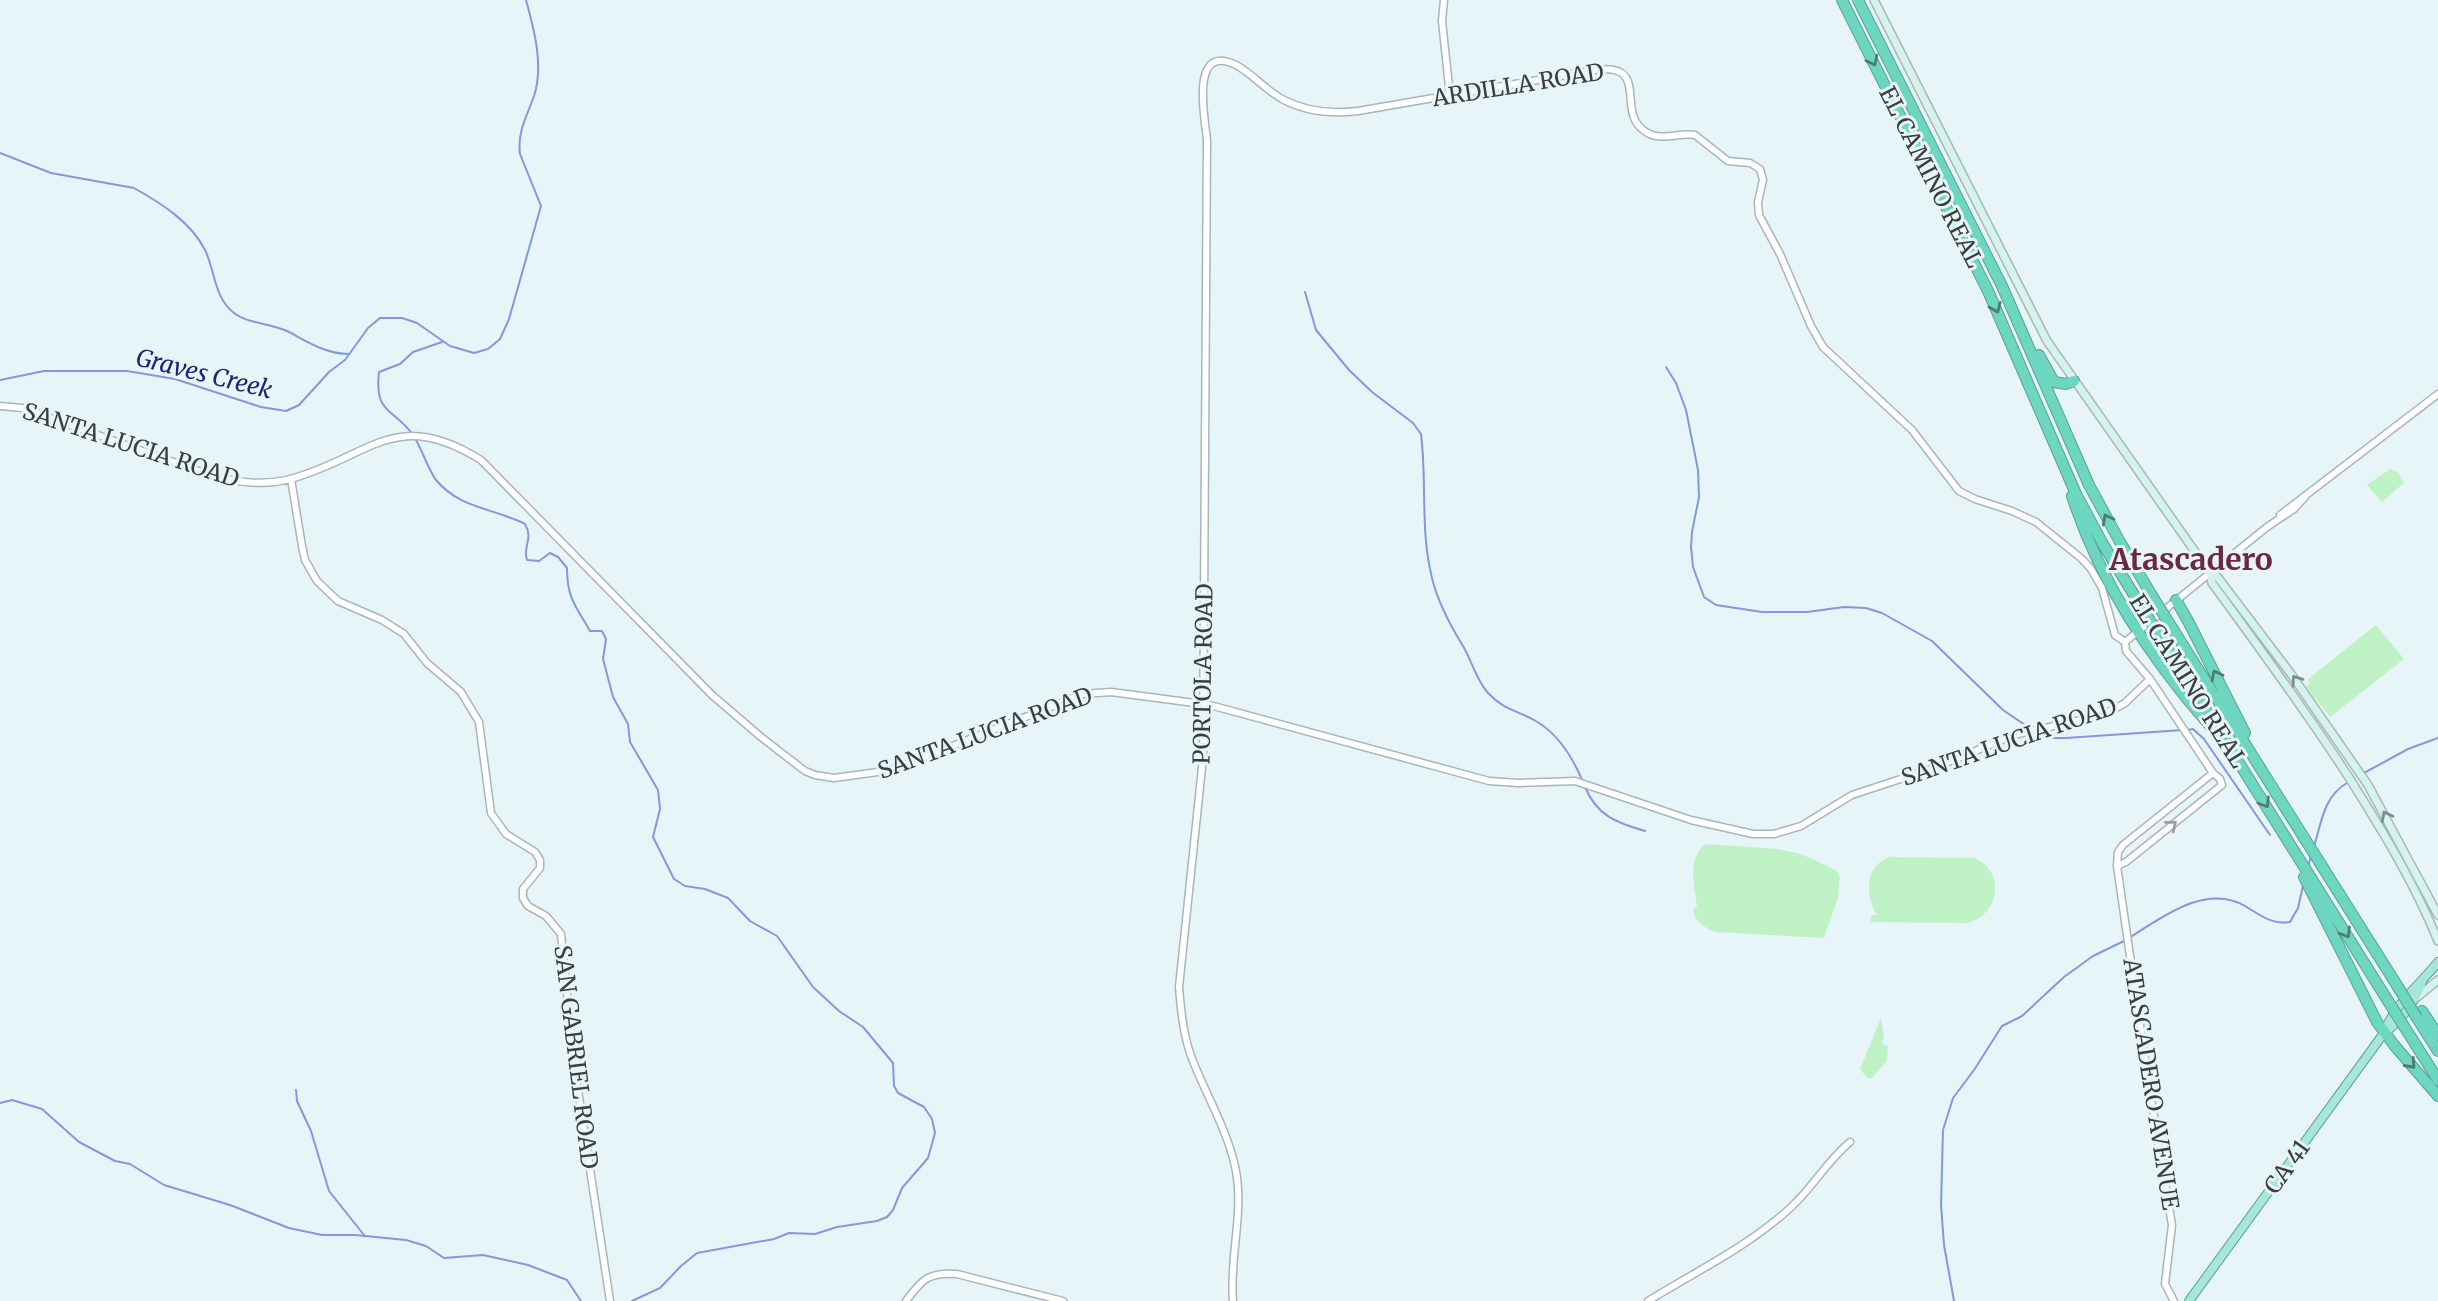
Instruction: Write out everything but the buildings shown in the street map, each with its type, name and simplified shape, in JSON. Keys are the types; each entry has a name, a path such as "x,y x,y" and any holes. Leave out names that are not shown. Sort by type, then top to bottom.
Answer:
{"highway":[{"name":"EL CAMINO REAL","path":"1842,0 1988,291 2062,462 2094,527 2305,872 2438,1080"},
{"name":"EL CAMINO REAL","path":"1858,0 1979,239 2089,485 2120,542 2398,987 2411,999 2438,1051"},
{"path":"2025,337 2036,348 2052,380 2062,384 2074,381"},
{"path":"2062,462 2078,516 2109,583 2136,632 2230,748"},
{"path":"2176,600 2268,781"},
{"path":"2305,872 2384,1032 2438,1096"},
{"path":"2420,1014 2438,1035"}],"main road":[{"name":"EL CAMINO REAL","path":"1874,0 2042,332 2210,573 2219,579 2291,674 2361,774 2385,813 2438,915"},
{"name":"EL CAMINO REAL","path":"2210,573 2212,583 2338,760 2397,853 2438,941"},
{"name":"CA 41","path":"2384,1032 2395,1026 2422,982 2438,962"},
{"path":"2411,999 2438,981"},
{"name":"CA 41","path":"2189,1301 2384,1032 2388,1021 2412,989 2422,982"}],"street":[{"path":"1444,0 1443,32 1450,96"},
{"name":"PORTOLA ROAD","path":"1233,1301 1232,1278 1239,1224 1236,1170 1219,1119 1190,1054 1181,1018 1179,987 1202,782 1205,704 1207,140 1202,84 1206,71 1215,63 1224,62 1238,66"},
{"name":"ARDILLA ROAD","path":"1238,66 1284,100 1325,112 1358,111 1596,70 1616,70 1629,81 1632,115 1645,132 1660,137 1695,135 1728,161 1758,167 1763,180 1758,202 1759,215 1823,347 1912,430 1959,491 2026,516 2082,559 2102,588 2115,635 2125,642 2126,651 2150,678 2213,773"},
{"path":"2125,642 2290,507 2438,394"},
{"name":"SANTA LUCIA ROAD","path":"0,406 22,408 231,480 257,483 291,479 376,442 395,438 434,438 464,450 481,460 712,695 805,771 834,778 892,770 1089,693 1111,692 1205,704 1489,781 1575,781 1691,820 1745,833 1767,835 1801,826 1852,795 1926,772 2014,735 2103,715 2125,703 2150,678"},
{"name":"SAN GABRIEL ROAD","path":"291,479 305,560 317,581 338,601 382,620 404,634 427,663 461,692 480,722 491,813 506,834 535,852 540,860 540,868 523,889 523,898 528,906 546,916 561,934 574,1064 610,1301"},
{"path":"2213,773 2220,779 2221,785 2126,862 2117,866 2118,852 2123,845 2213,773"},
{"name":"ATASCADERO AVENUE","path":"2117,866 2172,1224 2165,1284 2174,1301"},
{"path":"1648,1301 1778,1219 1806,1194 1831,1160 1850,1142"},
{"path":"906,1301 921,1281 941,1274 957,1274 1063,1301"}],"green space":[{"path":"2390,469 2398,472 2404,483 2382,502 2367,485"},
{"path":"2376,625 2404,659 2330,717 2306,687 2310,683 2307,680"},
{"path":"1706,844 1778,849 1801,854 1836,870 1840,877 1838,897 1824,938 1716,932 1701,924 1693,909 1697,906 1693,872 1696,856"},
{"path":"1890,857 1974,858 1991,872 1995,882 1992,902 1987,911 1967,923 1871,922 1871,915 1877,915 1870,899 1871,874 1881,861"},
{"path":"1881,1018 1884,1037 1882,1044 1888,1046 1887,1061 1872,1078 1867,1078 1860,1069"}],"waterway":[{"name":"Graves Creek","path":"0,380 44,371 127,371 175,379 261,407 286,411 299,405 329,372 345,360 368,328 380,318 402,318 417,323 450,346 474,353 488,349 500,339 509,319 541,206 519,146 538,72 535,35 526,0"},
{"path":"0,153 51,173 134,188 165,207 192,231 205,250 222,300 234,313 282,329 325,350 349,354"},
{"path":"1305,292 1316,330 1349,370 1372,392 1413,423 1421,434 1426,542 1432,578 1445,614 1480,682 1499,703 1543,725 1569,755 1583,782"},
{"path":"413,435 383,404 378,386 379,372 400,364 413,352 442,342"},
{"path":"1666,367 1676,383 1686,410 1698,470 1699,497 1691,547 1693,567 1704,597 1716,605 1762,612 1807,612 1844,607 1866,608 1882,613 1932,641 2003,710 2031,729"},
{"path":"416,440 433,476 445,490 467,502 525,524 528,534 527,560 539,561 550,553 558,557 567,568 569,587 577,608 590,631 602,631 606,639 603,659 613,697 628,724 630,742 658,790 660,809 653,837 674,879 685,886 705,889 728,898 750,921 777,936 813,987 839,1011 863,1027 893,1063 894,1086 898,1093 924,1107 932,1119 935,1133 928,1158 902,1188 893,1210 887,1217 815,1234 789,1233 774,1239 697,1253 660,1288 632,1301"},
{"path":"2188,730 2193,729 2204,739 2270,835"},
{"path":"2036,732 2053,738 2066,738 2183,730"},
{"path":"2364,773 2408,749 2438,738"},
{"path":"2314,847 2328,803 2339,788 2347,783"},
{"path":"1585,787 1602,812 1626,825 1645,831"},
{"path":"2308,867 2311,856"},
{"path":"2129,938 2169,913 2214,898 2230,900 2272,921 2290,922 2298,908 2303,886"},
{"path":"1954,1301 1944,1245 1941,1205 1943,1130 1953,1098 2002,1026 2022,1016 2064,977 2093,956 2124,941"},
{"path":"296,1090 297,1101 311,1131 329,1191 364,1235"},
{"path":"0,1103 12,1100 42,1109 79,1142 115,1161 130,1164 164,1185 230,1205 289,1228 322,1235 406,1240 426,1246 444,1258 483,1255 528,1265 567,1280 581,1301"}],"district":[{"name":"Atascadero","path":"2191,560"}]}
